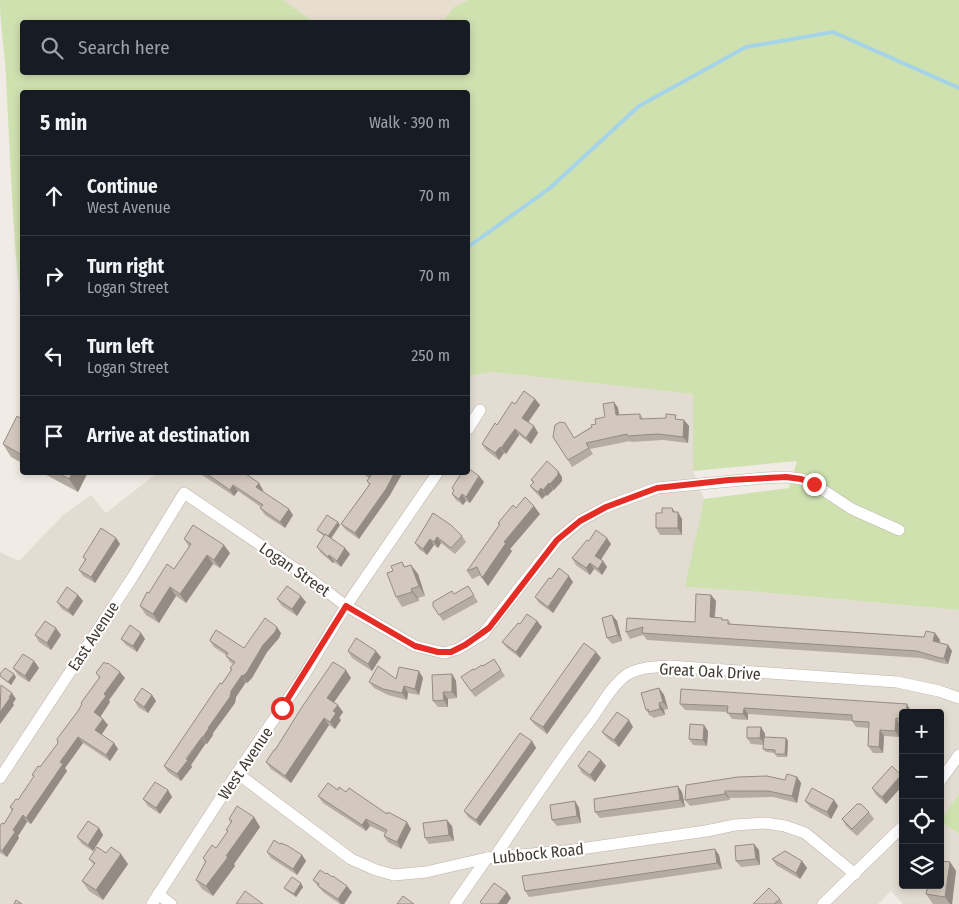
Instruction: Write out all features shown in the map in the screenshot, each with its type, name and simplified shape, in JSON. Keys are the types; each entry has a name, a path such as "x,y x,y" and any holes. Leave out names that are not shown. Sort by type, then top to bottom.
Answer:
{"street":[{"path":"470,426 480,410"},
{"name":"West Avenue","path":"155,899 237,773 303,677 346,606 436,475"},
{"name":"Logan Street","path":"184,492 312,580 346,606 415,646 438,652 451,652 465,645 489,628 557,540 580,521 606,507 657,488 771,477 801,479 814,484 852,509 899,530"},
{"name":"East Avenue","path":"0,778 132,578 184,492"},
{"name":"Great Oak Drive","path":"455,904 491,858 573,742 615,688 627,675 634,672 654,667 669,666 897,682 939,690 959,698"},
{"path":"944,776 959,755"},
{"name":"Lubbock Road","path":"237,773 351,859 394,875 412,874 491,858 566,851 706,831 734,825 774,824 793,828 809,835 855,874"},
{"path":"823,904 899,830"},
{"path":"155,899 172,904"}],"shaded area":[{"path":"283,0 468,0 454,7 444,20 311,20"},
{"path":"492,372 694,394 693,471 704,499 686,587 959,610 959,793 944,815 944,709 899,709 899,889 944,889 944,824 959,834 959,904 903,904 891,891 878,904 0,904 0,552 19,561 63,515 91,495 106,513 154,475 470,475 470,376"}],"green space":[{"path":"0,0 283,0 311,20 20,20 20,75 470,75 470,20 444,20 454,7 468,0 959,0 959,610 685,587 704,499 789,488 797,461 693,471 693,394 492,372 470,376 470,90 20,90 20,299"},
{"path":"959,793 959,834 944,824 944,815"}],"building":[{"path":"524,391 535,399 522,418 534,426 526,438 515,429 495,453 482,444 495,423 497,425 512,402 515,404"},
{"path":"614,402 616,415 640,414 640,419 666,418 666,414 676,415 675,419 684,420 683,437 658,434 627,436 627,434 586,443 589,448 568,460 553,437 555,425 560,422 565,423 574,438 592,427 591,425 596,424 595,419 605,417 603,404"},
{"path":"17,416 20,418 20,454 3,444"},
{"path":"547,461 558,471 558,475 543,490 541,488 538,492 530,486 534,482 531,480"},
{"path":"470,469 479,476 466,497 462,494 459,499 452,494 454,490 452,488 460,475 470,475"},
{"path":"62,475 71,475 69,479"},
{"path":"208,475 247,475 259,483 256,487 289,509 280,522 260,508 263,505 233,485 230,490"},
{"path":"371,475 393,475 386,489 355,533 341,524 370,484 367,481"},
{"path":"525,497 534,506 504,542 506,543 482,578 477,567 467,571 500,524 498,523 513,505 516,508"},
{"path":"662,508 672,508 673,512 678,512 678,528 656,528 656,513 662,513"},
{"path":"433,513 451,525 462,536 451,548 437,537 434,542 430,539 423,549 415,543"},
{"path":"327,515 338,522 328,536 317,530"},
{"path":"193,525 224,545 214,560 207,555 180,594 170,587 153,614 140,606 147,592 149,593 167,564 174,569 191,544 184,539"},
{"path":"101,528 116,538 91,577 79,570 86,559 83,557"},
{"path":"596,530 607,538 595,556 603,561 598,569 590,563 586,568 572,558 587,540 589,541"},
{"path":"325,534 345,548 337,561 329,555 328,557 317,547"},
{"path":"402,562 404,567 411,565 419,586 411,589 412,592 396,597 387,573 393,571 391,566"},
{"path":"559,568 569,576 548,607 535,597"},
{"path":"287,586 301,596 292,609 277,599"},
{"path":"468,586 474,595 439,615 433,606 433,602 452,591 454,594"},
{"path":"67,587 78,595 68,610 57,602"},
{"path":"696,594 711,595 710,617 728,620 728,624 924,637 926,631 935,633 933,641 948,645 944,658 940,658 917,651 642,633 643,627 626,632 627,618 695,622"},
{"path":"527,614 537,621 516,652 502,642"},
{"path":"612,615 618,635 607,638 602,618"},
{"path":"265,618 277,627 275,632 263,645 247,672 242,675 231,691 230,697 186,759 188,760 177,774 164,766 220,683 222,684 235,662 226,656 228,653 210,641 216,630 244,648"},
{"path":"45,621 56,628 47,643 35,635"},
{"path":"130,625 141,633 133,646 121,639"},
{"path":"356,638 376,651 368,664 348,651"},
{"path":"584,643 596,652 543,727 530,719"},
{"path":"23,654 34,661 25,676 13,668"},
{"path":"494,659 501,670 471,691 461,677"},
{"path":"104,662 120,672 94,712 103,719 95,730 114,743 106,755 78,737 60,762 63,764 26,818 23,815 13,830 15,832 2,851 0,849 0,826 2,823 4,824 13,809 10,807 16,799 18,800 34,776 32,775 38,766 40,767 58,743 57,739 100,677 96,673"},
{"path":"333,662 346,670 327,698 338,705 333,711 336,713 330,722 324,718 285,776 266,762"},
{"path":"378,666 396,679 399,667 419,671 415,689 404,686 402,693 383,689 369,682"},
{"path":"5,668 14,674 8,682 0,676"},
{"path":"452,674 452,692 443,692 444,700 433,701 432,675"},
{"path":"1,685 12,693 0,712"},
{"path":"142,688 152,695 144,707 134,700"},
{"path":"659,688 663,702 659,703 660,709 649,712 648,709 646,710 641,693"},
{"path":"681,689 907,704 906,709 899,709 899,718 896,718 895,731 880,730 879,747 868,746 869,722 852,721 852,715 744,708 743,714 727,713 728,706 680,704"},
{"path":"617,712 629,720 614,740 602,732"},
{"path":"690,724 704,725 703,740 689,739"},
{"path":"747,727 761,727 760,738 747,738"},
{"path":"520,733 532,741 476,820 464,811"},
{"path":"764,737 786,738 785,754 775,754 775,750 763,749"},
{"path":"589,751 601,760 590,775 578,766"},
{"path":"892,766 899,773 899,777 882,797 872,788"},
{"path":"787,774 797,777 792,796 768,791 725,791 725,794 685,800 686,785 738,777 767,776 785,780"},
{"path":"155,782 168,790 156,808 143,799"},
{"path":"328,783 338,790 339,787 346,792 349,788 387,814 388,812 407,822 397,842 384,836 387,830 366,819 362,825 318,796"},
{"path":"678,786 680,800 595,812 594,799"},
{"path":"812,788 834,800 827,812 805,801"},
{"path":"575,801 577,816 552,820 550,805"},
{"path":"857,804 861,804 869,812 852,829 842,819"},
{"path":"237,806 254,817 206,886 196,880 206,861 203,858 212,845 216,848 228,831 226,830 232,821 229,819"},
{"path":"447,820 449,835 425,838 423,823"},
{"path":"88,821 99,828 88,845 77,837"},
{"path":"274,840 302,855 293,869 267,852"},
{"path":"754,844 756,859 736,861 735,846"},
{"path":"97,847 106,853 111,847 121,854 96,890 82,881 95,863 89,859"},
{"path":"715,849 717,863 525,891 522,876"},
{"path":"785,851 802,861 796,873 772,859"},
{"path":"944,861 950,862 945,897 926,894 927,889 944,889"},
{"path":"320,870 347,886 338,899 318,886 319,884 313,880"},
{"path":"292,877 301,883 294,894 284,888"},
{"path":"494,883 507,892 498,904 482,904 480,902"},
{"path":"769,888 780,899 774,904 753,904"},
{"path":"245,891 263,904 236,904"},
{"path":"403,896 414,904 397,904"},
{"path":"16,900 22,904 14,904"}],"waterway":[{"path":"470,246 550,188 639,106 746,47 833,32 959,88"}],"route":[{"path":"282,708 346,606 415,646 438,652 451,652 465,645 489,628 557,540 580,521 606,507 657,488 681,485 786,477 801,479 814,484"}]}
